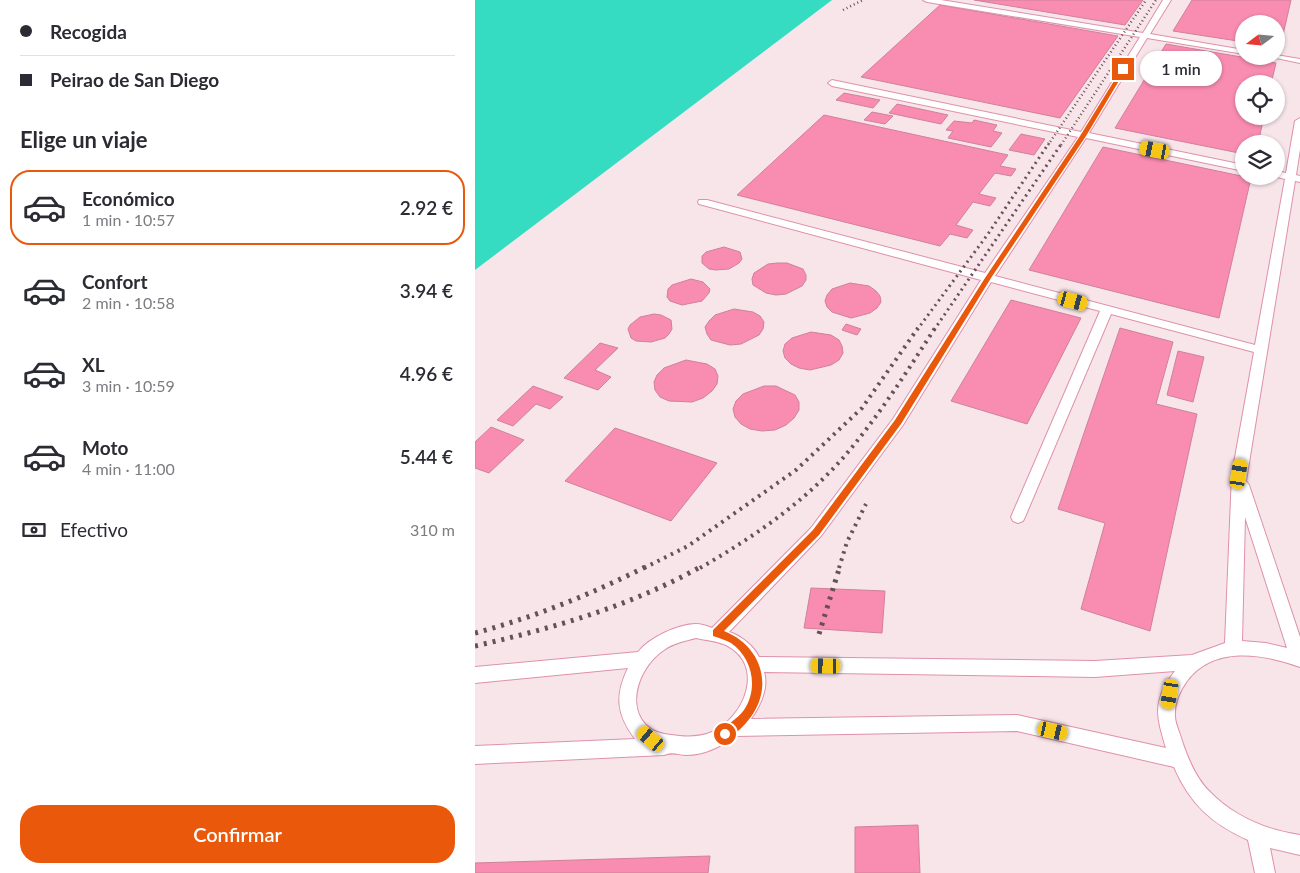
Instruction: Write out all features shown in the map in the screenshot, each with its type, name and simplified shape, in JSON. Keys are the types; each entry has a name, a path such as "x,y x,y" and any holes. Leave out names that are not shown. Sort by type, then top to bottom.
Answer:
{"lane":[{"path":"927,0 1235,51"},
{"path":"717,633 816,532 898,422 988,278 1083,136 1143,36 1167,0"},
{"path":"1285,58 1300,61"},
{"path":"832,83 1235,166"},
{"path":"1233,648 1239,474 1260,350 1296,178 1300,121"},
{"path":"703,202 1260,350"},
{"path":"1018,517 1107,310"},
{"path":"1239,474 1299,660"},
{"path":"475,755 669,746 691,747 715,741 734,728 748,713 755,696 757,679 754,664 746,649 733,639 717,633 697,631 676,636 657,645 641,660 632,676 627,694 629,711 636,727 651,739 669,746"},
{"path":"1299,660 1258,648 1233,648 1215,652 1193,662 1181,673 1170,694 1166,717 1178,759 1201,796 1227,818 1257,834 1300,845"},
{"path":"475,675 641,660"},
{"path":"754,664 1095,669 1193,662"},
{"path":"734,728 1017,723 1178,759"},
{"path":"1257,834 1265,873"}],"shaded area":[{"path":"475,0 832,0 475,270"}],"building":[{"path":"974,0 1143,0 1125,25"},
{"path":"1192,0 1291,0 1285,26 1285,15 1235,15 1235,41 1173,31"},
{"path":"940,5 1118,36 1060,118 861,77"},
{"path":"1166,44 1235,56 1235,65 1276,65 1273,75 1235,75 1235,125 1262,125 1260,135 1235,135 1235,152 1115,128"},
{"path":"844,93 880,100 873,108 836,100"},
{"path":"897,104 948,115 941,124 889,113"},
{"path":"872,112 893,116 885,124 864,120"},
{"path":"824,115 1008,155 1000,166 1016,169 1011,176 995,173 979,194 996,198 990,206 973,202 956,225 973,230 967,238 950,234 940,246 737,195"},
{"path":"974,120 997,125 993,131 1002,133 991,147 948,138 953,131 946,130 954,121 972,123"},
{"path":"1021,134 1045,139 1034,155 1009,150"},
{"path":"1103,147 1235,175 1235,185 1249,185 1219,318 1029,270"},
{"path":"724,247 740,252 742,259 739,263 729,269 716,270 709,269 702,263 702,256 706,252"},
{"path":"787,263 803,269 806,280 802,286 786,294 776,295 766,293 753,285 754,273 768,264"},
{"path":"691,279 703,282 710,289 702,301 682,305 670,301 667,297 668,289 672,285"},
{"path":"850,283 869,286 876,291 880,296 881,302 877,308 870,313 851,318 832,312 827,307 825,301 827,295 832,289"},
{"path":"1011,300 1081,318 1027,424 951,401"},
{"path":"734,309 753,312 760,316 764,322 763,329 759,335 741,344 730,345 711,340 705,327 709,321 715,315"},
{"path":"654,314 671,320 672,329 669,334 665,338 651,342 636,341 631,338 628,329 630,325 640,317"},
{"path":"846,324 861,329 857,335 842,330"},
{"path":"1120,328 1173,342 1156,404 1197,414 1150,631 1081,609 1105,523 1058,509"},
{"path":"811,332 831,335 839,340 843,353 839,360 831,365 810,370 799,368 785,358 783,351 785,344 792,338"},
{"path":"600,343 618,348 595,370 611,377 598,390 564,378"},
{"path":"1178,351 1204,357 1193,402 1167,395"},
{"path":"686,360 707,364 715,369 718,376 717,384 703,398 692,402 669,401 660,397 655,390 654,382 657,375 664,368"},
{"path":"533,386 563,397 550,409 536,404 513,426 497,420"},
{"path":"764,386 776,386 795,395 799,402 799,410 794,418 786,425 775,430 762,431 750,429 741,424 735,417 733,409 736,401 743,394"},
{"path":"491,427 524,440 489,473 475,468 475,442"},
{"path":"615,428 717,463 671,521 565,481"},
{"path":"811,588 885,591 882,633 804,628"},
{"path":"918,825 920,873 855,873 855,827"},
{"path":"710,856 708,873 475,873 475,863"}],"railway":[{"path":"843,10 863,0"},
{"path":"1048,145 1146,0"},
{"path":"1061,145 1156,0"},
{"path":"917,330 988,234 1049,143"},
{"path":"934,330 1062,143"},
{"path":"644,568 688,546 796,470 862,408 918,328"},
{"path":"700,568 739,545 775,519 827,475 855,444 879,412 935,328"},
{"path":"839,568 847,542 866,504"},
{"path":"475,633 563,604 647,566"},
{"path":"475,646 534,632 620,604 648,593 702,566"},
{"path":"819,634 840,566"}],"route":[{"path":"725,734 734,728 748,713 755,696 757,679 754,664 746,649 733,639 717,633 816,532 898,422 988,278 1051,181 1083,136 1123,69"}]}
